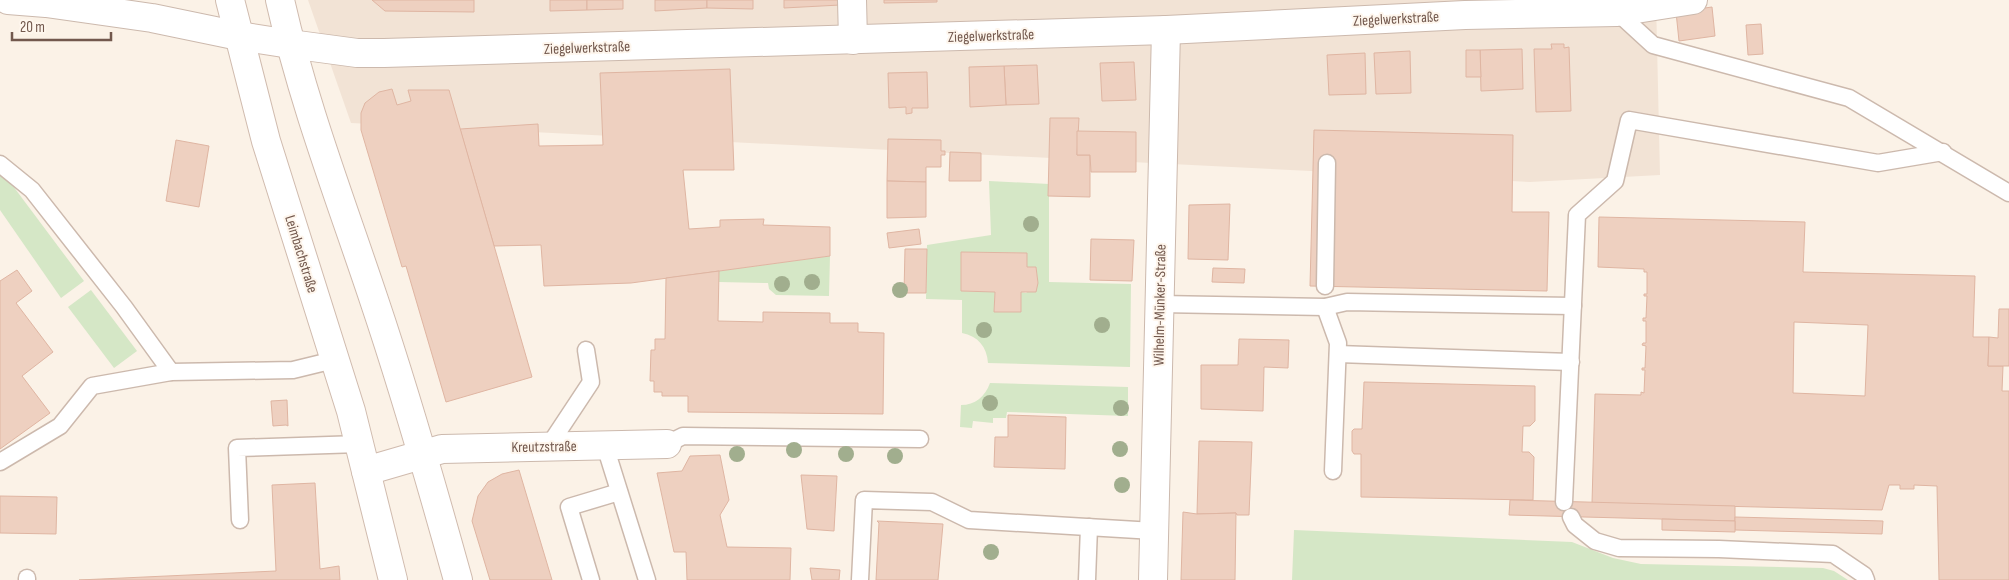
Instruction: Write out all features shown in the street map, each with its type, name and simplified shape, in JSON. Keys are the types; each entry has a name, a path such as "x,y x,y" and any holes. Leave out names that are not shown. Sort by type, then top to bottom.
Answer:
{"street":[{"path":"8,0 46,3 152,18 239,36 290,44"},
{"name":"Leimbachstraße","path":"230,0 262,127 359,444 394,580"},
{"path":"280,0 290,44 314,126 374,302 458,580"},
{"path":"852,0 853,40"},
{"name":"Ziegelwerkstraße","path":"290,44 357,53 375,53 853,40 1166,30 1464,8 1617,12 1692,0"},
{"name":"Wilhelm-Münker-Straße","path":"1153,580 1166,30"},
{"name":"Kreutzstraße","path":"421,455 442,449 667,444"},
{"path":"366,471 421,455"}],"lane":[{"path":"1617,12 1653,46 1850,98 2009,193"},
{"path":"1866,580 1864,575 1833,554 1719,549 1619,548 1595,541 1575,525 1568,509 1571,362 1578,215 1615,181 1629,120 1878,164 1943,152"},
{"path":"0,164 32,190 124,307 171,372"},
{"path":"1325,286 1327,164"},
{"path":"1160,304 1325,307 1347,302 1573,306"},
{"path":"1325,307 1338,343 1333,471"},
{"path":"548,447 591,382 586,350"},
{"path":"1338,354 1571,362"},
{"path":"0,462 60,426 92,386 171,372 293,370 334,360"},
{"path":"667,444 683,436 920,439"},
{"path":"240,520 237,448 359,444"},
{"path":"605,446 647,580"},
{"path":"592,580 569,506 619,492"},
{"path":"860,580 864,500 932,502 969,520 1154,531"},
{"path":"1087,580 1089,527"}],"shaded area":[{"path":"308,0 1656,0 1660,175 1530,182 351,123"}],"green space":[{"path":"0,175 13,186 84,281 61,298 0,210"},
{"path":"989,181 1049,184 1049,282 1131,284 1130,367 988,363 986,352 981,343 968,334 962,333 962,300 926,299 927,245 991,235","holes":["961,252 1027,253 1027,267 1036,267 1038,283 1026,293 1021,292 1020,312 994,312 995,292 961,291"]},
{"path":"830,256 829,296 776,295 769,289 768,283 719,282 719,271"},
{"path":"91,290 137,351 114,368 68,307"},
{"path":"990,383 1128,387 1128,416 1007,412 1006,418 993,418 993,423 973,421 972,428 960,427 961,405 971,404 979,399"},
{"path":"1294,530 1572,542 1613,558 1641,564 1823,568 1834,571 1848,580 1292,580"}],"building":[{"path":"372,0 474,0 474,12 385,11"},
{"path":"550,0 587,0 587,10 550,11"},
{"path":"587,0 623,0 623,9 587,10"},
{"path":"655,0 707,0 707,8 655,11"},
{"path":"707,0 753,0 753,9 707,8"},
{"path":"784,0 840,0 840,5 784,8"},
{"path":"884,0 937,0 937,2 884,3"},
{"path":"1712,7 1715,36 1679,41 1676,12"},
{"path":"1761,24 1763,54 1748,55 1746,25"},
{"path":"1551,44 1564,44 1564,48 1569,47 1571,111 1536,112 1534,49 1552,49"},
{"path":"1522,49 1523,89 1481,91 1480,50"},
{"path":"1466,50 1480,50 1481,77 1466,77"},
{"path":"1410,51 1411,93 1376,94 1374,53"},
{"path":"1365,53 1366,94 1329,95 1327,55"},
{"path":"1134,62 1136,100 1102,101 1100,63"},
{"path":"1037,65 1039,104 1006,105 1004,66"},
{"path":"1004,66 1006,105 970,107 969,67"},
{"path":"730,69 734,170 683,170 689,229 720,227 720,220 764,219 763,225 830,227 830,256 631,283 544,286 541,245 494,246 460,129 538,124 539,146 603,145 600,73"},
{"path":"927,72 928,108 912,108 912,113 906,114 906,107 889,108 888,73"},
{"path":"392,89 397,105 411,101 408,90 449,90 532,377 446,402 406,266 402,267 361,130 361,113 365,103 379,92"},
{"path":"1050,118 1079,118 1077,155 1090,155 1090,197 1048,196"},
{"path":"1314,130 1513,135 1512,212 1549,212 1547,291 1310,286"},
{"path":"1077,131 1136,132 1136,172 1091,172 1090,155 1077,155"},
{"path":"888,139 941,140 941,151 945,151 945,155 941,155 941,167 926,167 926,182 887,181"},
{"path":"176,140 209,146 199,207 166,201"},
{"path":"950,152 981,153 981,181 949,181"},
{"path":"887,181 926,182 926,217 887,218"},
{"path":"1230,204 1228,260 1188,259 1189,205"},
{"path":"1599,217 1805,222 1803,272 1975,276 1973,337 1989,337 1988,366 2003,366 2002,391 2009,391 2009,580 1939,580 1937,486 1914,485 1914,489 1900,489 1900,485 1889,485 1882,510 1592,503 1595,394 1641,395 1641,392 1644,393 1645,370 1642,370 1642,368 1645,368 1646,346 1642,345 1646,343 1646,321 1643,321 1643,318 1646,318 1647,296 1644,296 1644,294 1647,294 1647,272 1644,272 1644,269 1598,267","holes":["1794,322 1868,325 1865,396 1793,393"]},
{"path":"919,229 921,244 889,248 887,233"},
{"path":"1091,239 1134,240 1132,281 1090,280"},
{"path":"905,249 927,249 926,293 904,293"},
{"path":"961,252 1027,253 1027,267 1036,267 1038,283 1036,292 1021,292 1021,312 994,312 995,292 961,291"},
{"path":"1213,268 1245,269 1244,283 1212,282"},
{"path":"17,270 32,291 16,303 53,352 22,376 50,413 0,449 0,281"},
{"path":"719,271 718,321 763,322 763,312 830,313 830,323 858,323 858,332 884,333 883,414 688,412 688,396 662,396 662,392 654,392 654,381 650,381 651,350 655,350 655,339 665,339 666,278"},
{"path":"1999,309 2009,309 2009,366 1988,366 1989,337 1998,338"},
{"path":"1239,339 1289,340 1288,368 1264,367 1263,411 1201,409 1201,365 1238,365"},
{"path":"1364,382 1535,386 1535,421 1530,426 1523,426 1522,452 1529,452 1534,457 1533,500 1361,497 1361,454 1354,454 1352,451 1352,431 1354,429 1362,429"},
{"path":"287,400 288,426 273,426 271,401"},
{"path":"1008,415 1066,417 1065,469 994,467 995,437 1008,437"},
{"path":"1199,441 1252,442 1249,515 1237,515 1236,513 1197,514"},
{"path":"720,455 729,500 720,515 727,547 791,548 790,580 687,580 686,552 674,552 657,473 682,471 690,456"},
{"path":"519,470 552,580 490,580 472,521 478,496 488,482 502,474"},
{"path":"801,475 837,476 834,531 807,529"},
{"path":"315,483 320,569 339,566 340,580 79,580 276,571 272,485"},
{"path":"0,496 57,497 56,534 0,533"},
{"path":"1510,500 1735,506 1735,521 1509,515"},
{"path":"1183,512 1197,514 1236,513 1235,580 1181,580"},
{"path":"1735,517 1883,521 1882,534 1735,530"},
{"path":"1662,519 1735,521 1735,532 1662,530"},
{"path":"877,521 943,524 938,580 876,580 879,523"},
{"path":"810,568 840,570 839,580 812,580"}]}
